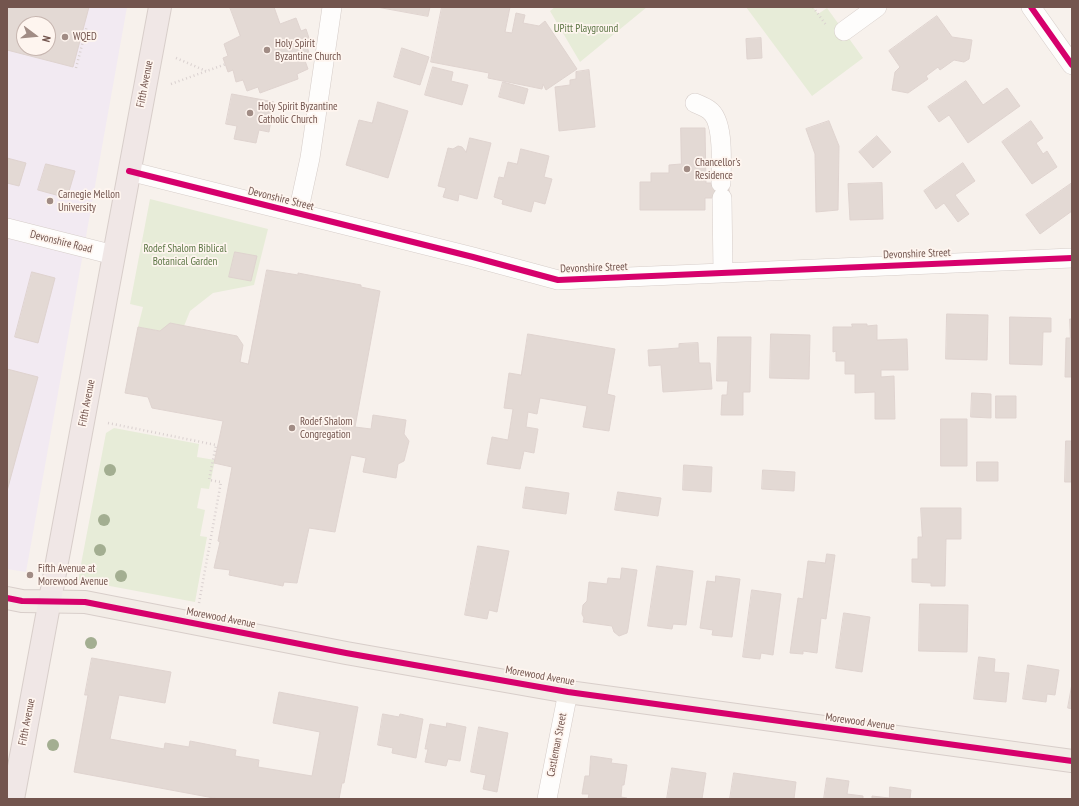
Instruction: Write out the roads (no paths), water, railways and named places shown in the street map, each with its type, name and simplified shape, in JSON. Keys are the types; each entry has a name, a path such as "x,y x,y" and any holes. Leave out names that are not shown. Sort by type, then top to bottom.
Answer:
{"highway":[{"name":"Fifth Avenue","path":"13,799 160,7"}],"main road":[{"name":"Morewood Avenue","path":"7,598 22,601 85,602 346,653 568,692 1072,761"}],"street":[{"path":"298,214 310,158 332,7"},
{"path":"844,31 877,7"},
{"path":"1031,7 1072,65"},
{"path":"695,103 710,110 718,122 720,143 723,273"},
{"name":"Devonshire Street","path":"129,172 473,257 558,280 1072,258"},
{"name":"Devonshire Road","path":"7,228 114,255"},
{"name":"Castleman Street","path":"547,799 568,692"}],"place":[{"name":"WQED","path":"65,37"},
{"name":"Holy Spirit Byzantine Church","path":"267,50"},
{"name":"Holy Spirit Byzantine Catholic Church","path":"250,113"},
{"name":"Chancellor's Residence","path":"687,169"},
{"name":"Carnegie Mellon University","path":"50,201"},
{"name":"Rodef Shalom Congregation","path":"292,428"},
{"name":"Fifth Avenue at Morewood Avenue","path":"30,575"}],"park label":[{"name":"UPitt Playground","path":"586,29"},
{"name":"Rodef Shalom Biblical Botanical Garden","path":"185,255"}]}
